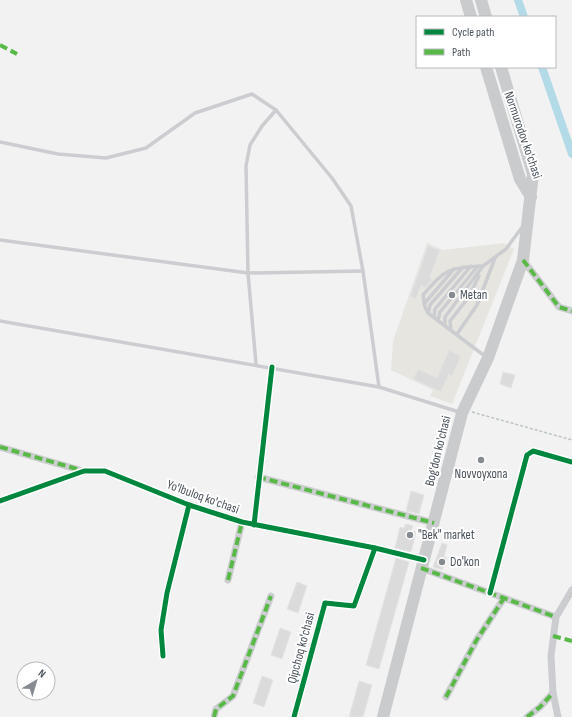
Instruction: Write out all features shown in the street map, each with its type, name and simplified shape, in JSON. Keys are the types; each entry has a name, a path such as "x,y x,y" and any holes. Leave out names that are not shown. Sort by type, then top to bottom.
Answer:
{"main road":[{"path":"466,0 471,16"},
{"path":"481,0 486,16"},
{"name":"Normurodov ko'chasi","path":"486,68 520,179 531,197"},
{"name":"Normurodov ko'chasi","path":"501,68 533,174 531,197"},
{"name":"Bog'don ko'chasi","path":"383,717 463,411 488,358 523,260 531,197"}],"street":[{"path":"523,260 559,307 572,311"},
{"path":"254,525 258,477 272,367"},
{"path":"0,447 84,471"},
{"path":"490,593 527,455 533,451 572,462"},
{"name":"Yo'lbuloq ko'chasi","path":"0,508 2,501 84,471 105,471 189,505 242,522 375,548 423,564 490,593 556,617"},
{"path":"258,477 434,523"},
{"path":"163,656 161,630 167,593 189,505"},
{"path":"228,580 242,522"},
{"name":"Qipchoq ko'chasi","path":"294,717 325,603 354,606 375,548"},
{"path":"558,717 553,693 551,656 556,617 572,590"},
{"path":"214,717 216,709 233,696 271,596"},
{"path":"446,696 476,642 504,598"},
{"path":"527,717 540,707 553,693"}],"lane":[{"path":"0,142 58,154 106,158 146,148 195,113 252,94 276,110 332,178 351,206 363,271 379,387"},
{"path":"256,364 248,273 246,166 250,146 262,126 276,110"},
{"path":"445,326 445,317 484,266 506,249 520,230 530,212"},
{"path":"0,240 248,273 363,271"},
{"path":"457,334 477,305 495,257"},
{"path":"434,317 435,309 471,266"},
{"path":"438,320 440,312 478,266"},
{"path":"484,266 456,267 439,277 423,295 424,304 428,313 488,358"},
{"path":"451,330 450,321 468,298 484,266"},
{"path":"424,304 456,267"},
{"path":"428,313 430,305 462,267"},
{"path":"0,321 256,364 379,387 463,411"}],"path":[{"path":"463,411 572,440"}],"shaded area":[{"name":"Metan","path":"427,243 443,250 504,243 514,249 452,404 430,396 433,390 391,370 393,341"}],"building":[{"path":"428,246 440,250 430,277 432,280 425,288 421,285 416,299 410,297"},
{"path":"449,350 461,356 452,376 449,374 441,392 413,379 418,369 437,378"},
{"path":"503,372 515,375 511,388 500,384"},
{"path":"411,491 424,495 419,514 406,511"},
{"path":"406,524 413,526 411,531 416,532 411,552 395,548 400,527 404,528"},
{"path":"442,543 447,545 444,557 447,558 442,570 433,567"},
{"path":"396,558 409,562 379,669 366,665"},
{"path":"297,582 307,586 298,613 287,609"},
{"path":"280,628 291,632 282,659 271,655"},
{"path":"262,676 273,680 264,707 253,703"},
{"path":"359,681 372,685 363,717 349,717"}],"waterway":[{"path":"518,0 524,16"},
{"path":"542,68 572,154"}],"marked path":[{"path":"0,45 17,54"},
{"path":"523,260 559,307 572,311"},
{"path":"0,447 84,471"},
{"path":"258,477 434,523"},
{"path":"228,580 242,522"},
{"path":"421,568 556,617"},
{"path":"214,717 216,709 233,696 271,596"},
{"path":"446,697 476,641 504,598"},
{"path":"553,636 572,641"},
{"path":"527,717 540,707 553,693"}],"cycle path":[{"path":"254,525 272,367"},
{"path":"490,593 527,455 533,451 572,462"},
{"path":"0,501 84,471 105,471 189,505 242,522 375,548 424,560"},
{"path":"163,656 161,630 167,593 189,505"},
{"path":"294,717 325,603 354,606 375,548"}],"place":[{"name":"Metan","path":"452,295"},
{"name":"Novvoyxona","path":"481,460"},
{"name":"\"Bek\" market","path":"410,535"},
{"name":"Do'kon","path":"442,562"}]}
